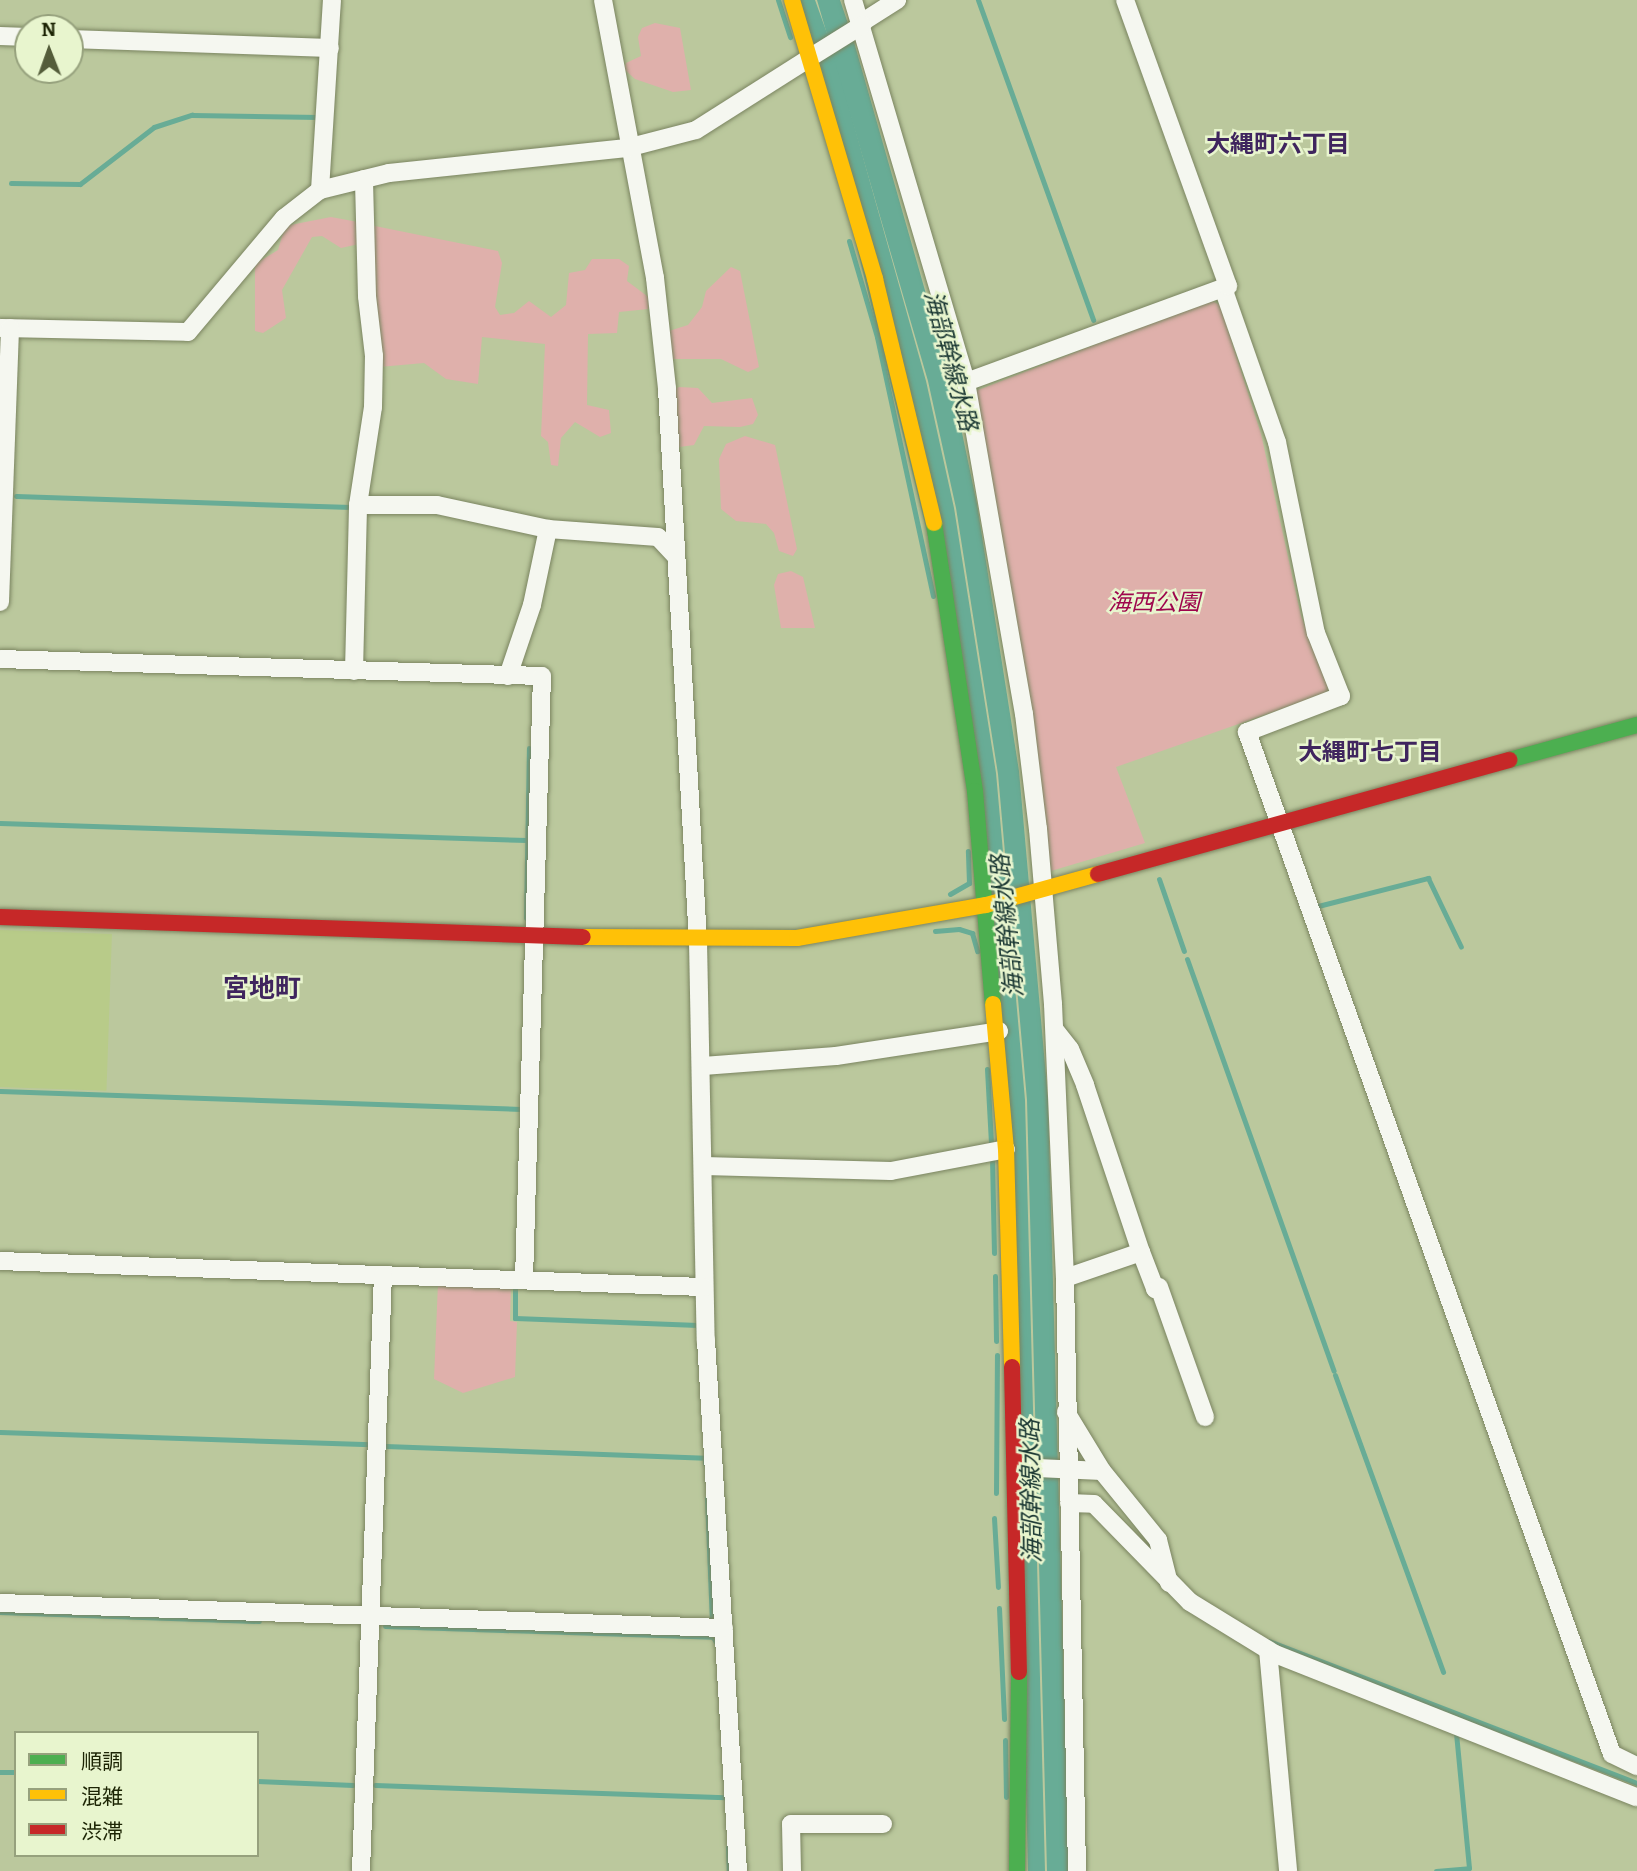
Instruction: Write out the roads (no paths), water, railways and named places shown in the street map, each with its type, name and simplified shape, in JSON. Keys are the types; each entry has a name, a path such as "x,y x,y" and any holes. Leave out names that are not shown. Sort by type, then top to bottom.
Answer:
{"street":[{"path":"320,190 332,0"},
{"path":"603,0 627,148 655,278 667,388 698,941 703,1066 704,1287 738,1871"},
{"path":"792,0 812,56 903,382 930,495 961,679 988,904 1006,1149 1020,1693 1017,1871"},
{"path":"853,0 965,382 1024,714 1039,891 1055,1030 1065,1278 1064,1466 1069,1503 1077,1871"},
{"path":"0,602 5,328 188,332 284,218 320,190 364,179 627,148 696,130 897,0"},
{"path":"965,382 1228,286 1125,0"},
{"path":"84,39 330,48"},
{"path":"354,671 358,505 373,407 374,356 366,296 364,179"},
{"path":"1223,288 1277,442 1315,633 1341,696 1247,732 1612,1755 1631,1779"},
{"path":"358,505 438,505 548,530 658,537 675,555"},
{"path":"658,537 673,514"},
{"path":"508,676 532,606 548,530"},
{"path":"0,659 542,676 524,1280"},
{"path":"0,917 698,941 797,937 988,904 1637,725"},
{"path":"1055,1030 1070,1049 1085,1085 1141,1252 1155,1289 1159,1287 1205,1417"},
{"path":"703,1066 836,1056 999,1031"},
{"path":"704,1166 891,1171 1006,1149"},
{"path":"1065,1278 1141,1252"},
{"path":"0,1261 704,1287"},
{"path":"361,1871 383,1275"},
{"path":"1066,1412 1102,1471 1158,1540 1169,1583"},
{"path":"1014,1467 1064,1466 1102,1471"},
{"path":"1069,1503 1094,1504 1169,1583 1200,1609 1268,1650 1631,1779"},
{"path":"0,1603 724,1628"},
{"path":"1268,1650 1288,1871"},
{"path":"792,1871 791,1824 883,1825"}],"water":[{"name":"海部幹線水路","path":"796,0 815,0 832,47 926,381 954,508 996,773 1025,1100 1045,1871 1028,1871 1009,1103 968,699"},
{"path":"817,0 840,0 952,385 977,504 1019,771 1048,1099 1069,1871 1047,1871 1027,1100 998,774 956,508 928,381"}],"waterway":[{"path":"778,0 790,37"},
{"path":"978,0 1093,320"},
{"path":"11,183 80,184 154,127 192,115 319,117"},
{"path":"849,241 877,337 933,596"},
{"path":"16,496 351,507"},
{"path":"526,918 529,748"},
{"path":"0,823 527,840"},
{"path":"950,894 969,883 968,851"},
{"path":"1318,906 1428,878 1461,947"},
{"path":"1159,879 1184,951"},
{"path":"935,931 959,929 972,933 977,951"},
{"path":"1187,959 1334,1371"},
{"path":"987,1069 991,1144"},
{"path":"0,1091 521,1109"},
{"path":"992,1158 994,1253"},
{"path":"995,1276 996,1341"},
{"path":"515,1286 515,1318 698,1325 698,1331"},
{"path":"996,1493 997,1355"},
{"path":"1335,1375 1443,1672"},
{"path":"0,1432 371,1444"},
{"path":"385,1446 705,1458 705,1463"},
{"path":"707,1498 712,1623"},
{"path":"994,1518 998,1587"},
{"path":"999,1608 1004,1719"},
{"path":"0,1612 259,1621"},
{"path":"385,1626 713,1637 716,1642"},
{"path":"1269,1641 1637,1783"},
{"path":"1436,1871 1469,1868 1456,1734"},
{"path":"1005,1740 1006,1797"},
{"path":"0,1772 14,1772"},
{"path":"259,1781 353,1785"},
{"path":"375,1785 725,1797"},
{"path":"728,1847 729,1871"}],"district":[{"name":"大縄町六丁目","path":"1278,145"},
{"name":"大縄町七丁目","path":"1370,753"},
{"name":"宮地町","path":"262,989"}],"park label":[{"name":"海西公園","path":"1154,602"}]}
